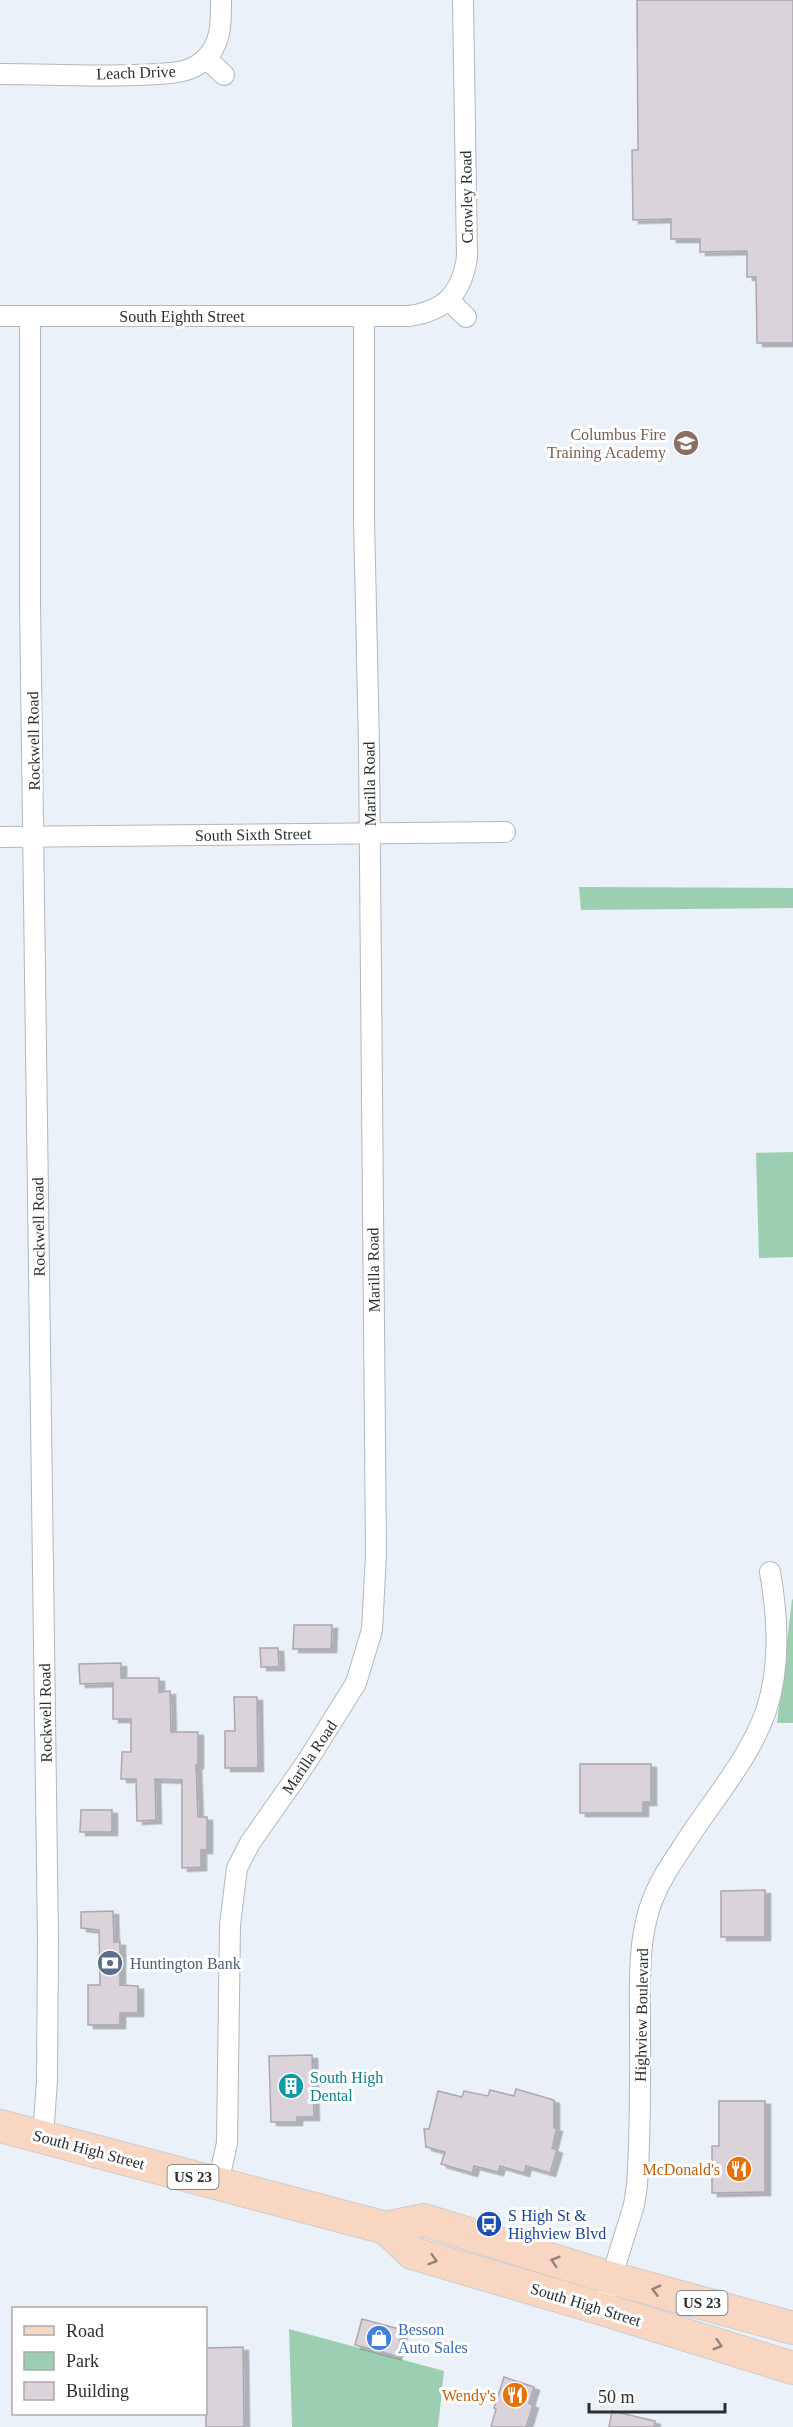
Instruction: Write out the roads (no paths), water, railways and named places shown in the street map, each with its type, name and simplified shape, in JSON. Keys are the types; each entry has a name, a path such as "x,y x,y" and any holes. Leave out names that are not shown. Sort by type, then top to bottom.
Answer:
{"main road":[{"name":"South High Street","path":"0,2126 386,2228 424,2220 611,2278 793,2328"},
{"name":"South High Street","path":"386,2228 412,2253 602,2308 793,2368"}],"street":[{"path":"221,0 217,44 206,58 224,75"},
{"name":"Crowley Road","path":"449,300 465,272 467,257 464,0"},
{"name":"Leach Drive","path":"0,74 171,73 198,65 206,58"},
{"path":"364,316 425,314 449,300 466,317"},
{"name":"South Eighth Street","path":"0,316 364,316"},
{"name":"Rockwell Road","path":"30,316 30,602 48,1941 47,2080 43,2137"},
{"name":"Marilla Road","path":"218,2183 227,2143 230,1925 237,1868 250,1843 306,1763 356,1683 368,1648 375,1608 370,833 363,506 364,316"},
{"name":"South Sixth Street","path":"0,837 505,832"},
{"name":"Highview Boulevard","path":"602,2308 634,2205 637,2185 640,1979 644,1927 649,1908 664,1875 742,1757 766,1709 778,1633 770,1572"}],"place":[{"name":"Columbus Fire Training Academy","path":"686,443"},
{"name":"Huntington Bank","path":"110,1963"},
{"name":"South High Dental","path":"291,2086"},
{"name":"McDonald's","path":"739,2169"},
{"name":"S High St & Highview Blvd","path":"489,2224"},
{"name":"Besson Auto Sales","path":"379,2338"},
{"name":"Wendy's","path":"515,2395"}]}
